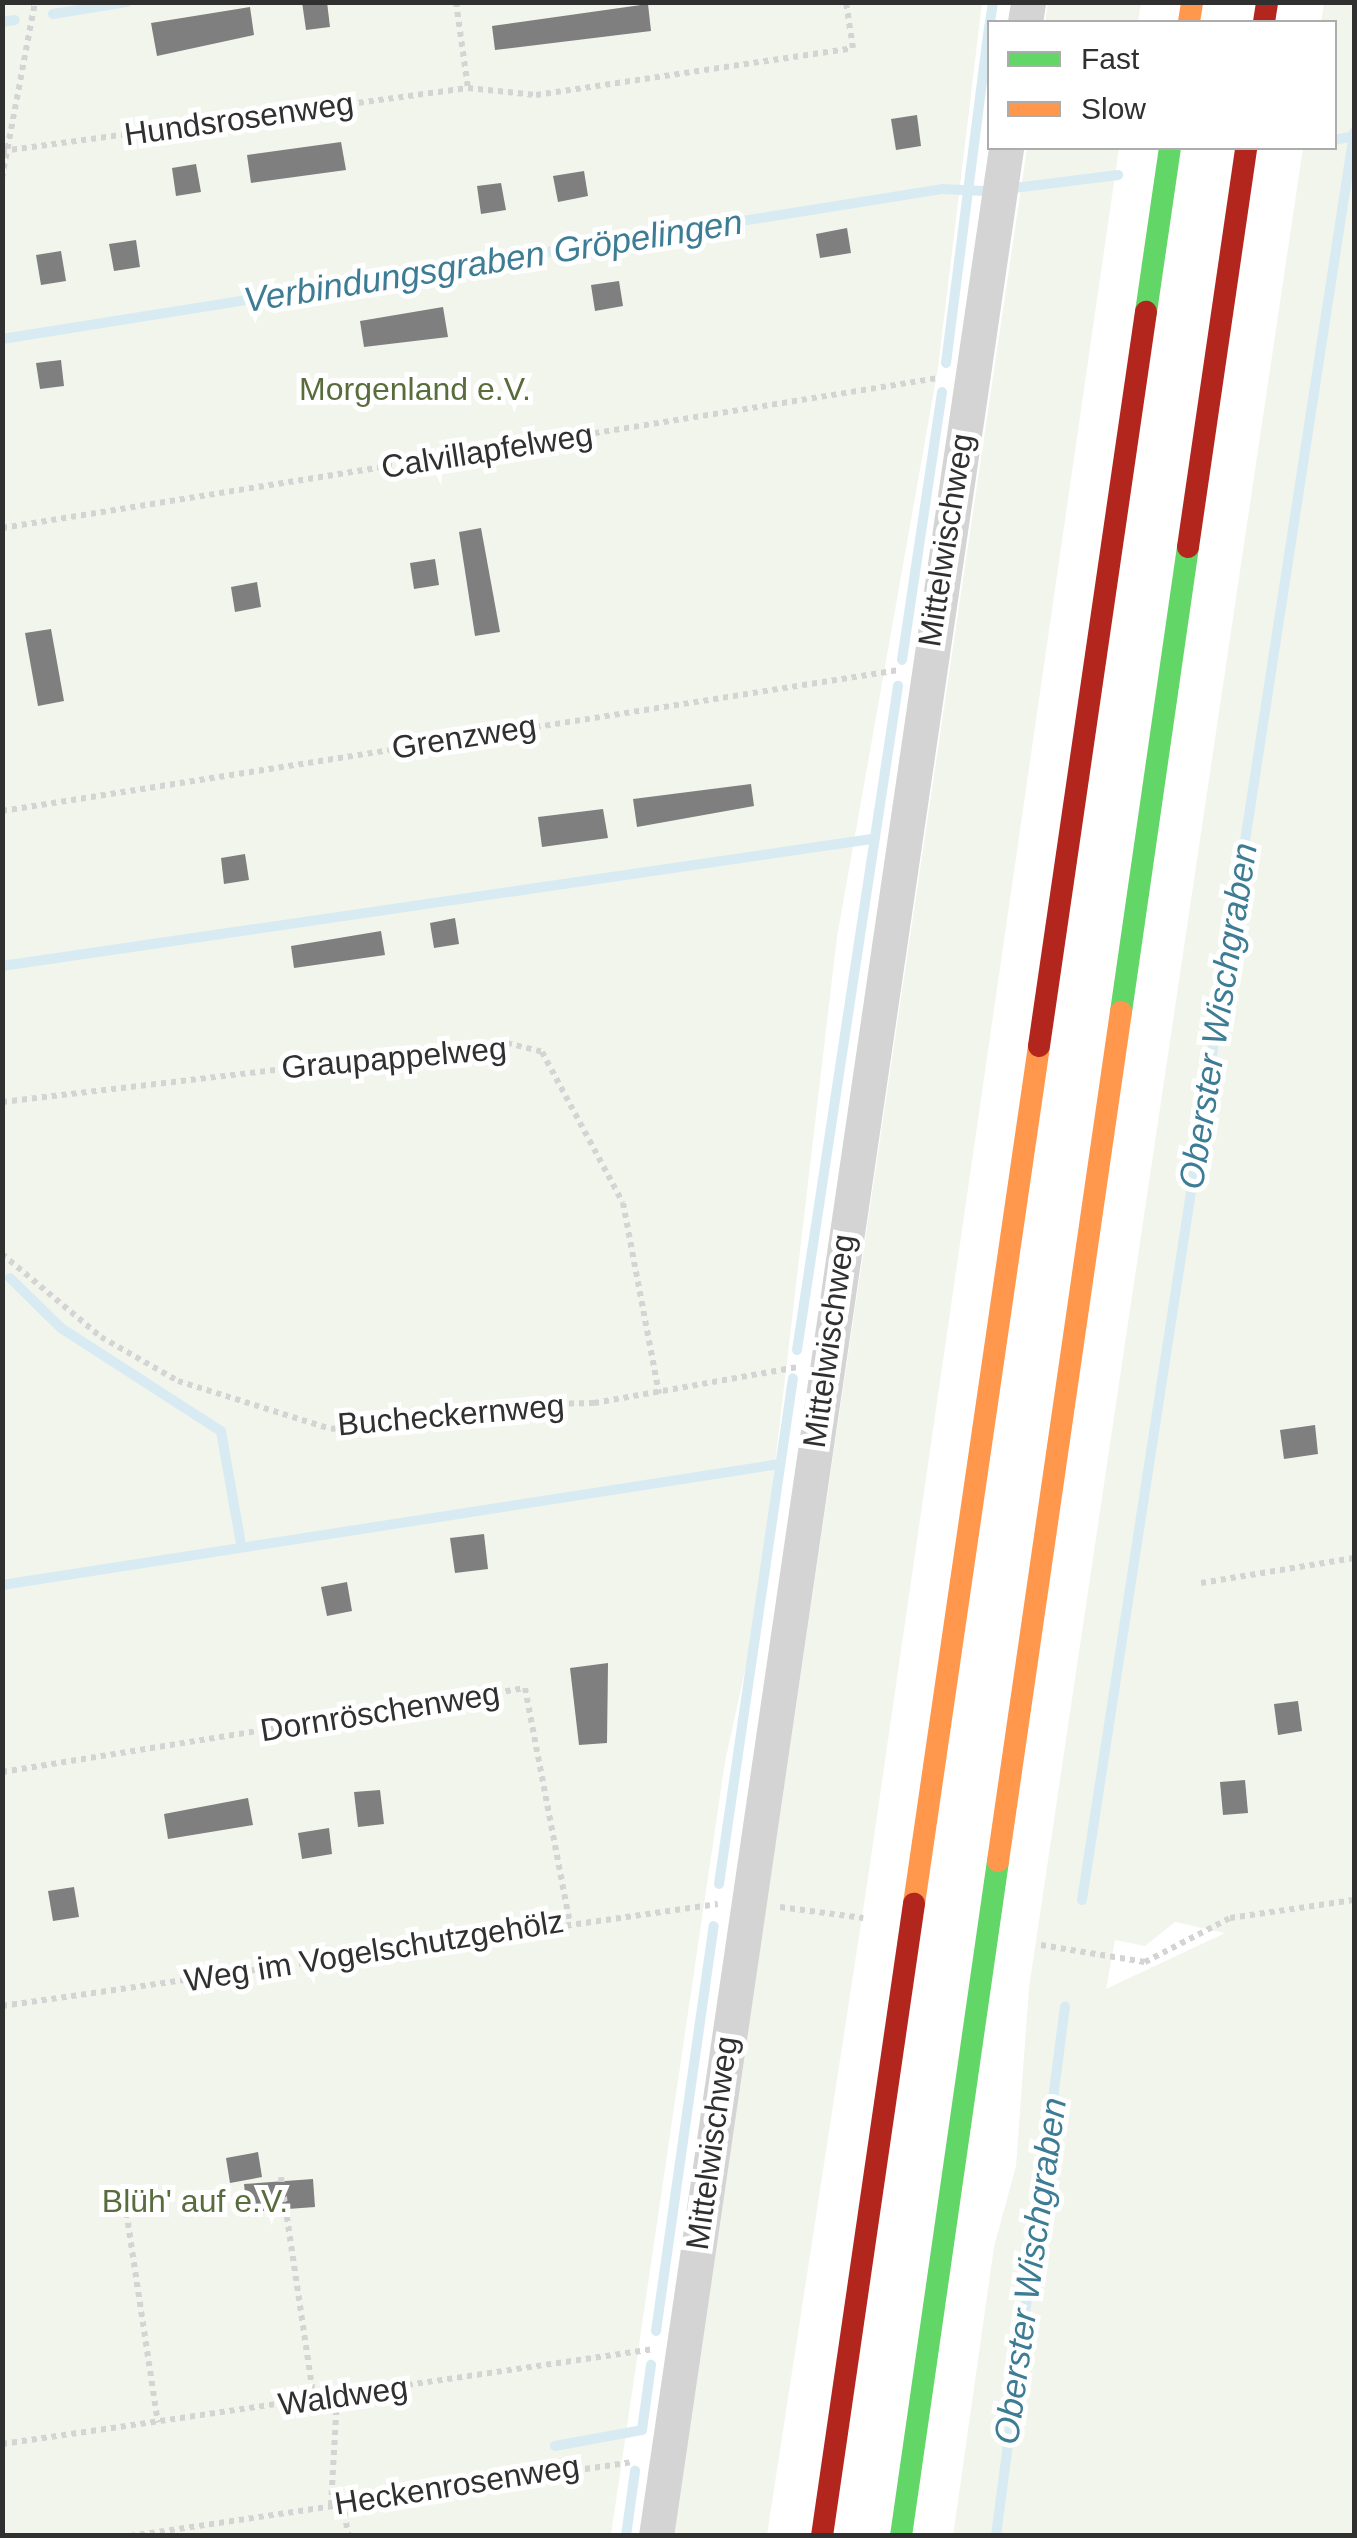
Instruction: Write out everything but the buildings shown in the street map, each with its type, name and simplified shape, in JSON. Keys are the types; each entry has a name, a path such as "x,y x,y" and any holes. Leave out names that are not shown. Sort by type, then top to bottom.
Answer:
{"highway":[{"path":"822,2536 1170,150"},
{"path":"901,2536 1246,150"}],"street":[{"name":"Mittelwischweg","path":"656,2536 925,670 1006,150"}],"path":[{"path":"2,178 35,2"},
{"path":"456,2 468,88"},
{"name":"Hundsrosenweg","path":"7,150 468,88 536,96 853,48 846,2"},
{"name":"Calvillapfelweg","path":"2,528 972,373"},
{"name":"Grenzweg","path":"2,811 925,670"},
{"name":"Graupappelweg","path":"2,1102 506,1043 542,1052 623,1202 659,1394"},
{"name":"Bucheckernweg","path":"2,1254 101,1336 178,1382 332,1429 489,1405 659,1394 770,1366 824,1369"},
{"path":"1202,1583 1354,1558"},
{"name":"Dornröschenweg","path":"2,1772 526,1688 569,1919"},
{"path":"1041,1946 1144,1962 1230,1918 1354,1900"},
{"name":"Weg im Vogelschutzgehölz","path":"2,2006 569,1919 746,1905 863,1918"},
{"path":"282,2177 314,2401"},
{"path":"125,2203 158,2423"},
{"name":"Waldweg","path":"3,2444 684,2344"},
{"path":"330,2505 337,2397"},
{"path":"2,2436 3,2444"},
{"name":"Heckenrosenweg","path":"130,2536 191,2531 610,2461 666,2464"},
{"path":"344,2503 348,2536"}],"green space":[{"path":"1048,2 1141,3 1138,20 1045,20"},
{"path":"2,3 982,3 938,368 837,937 757,1616 725,1762 611,2535 3,2535"},
{"path":"1324,3 1354,3 1354,2535 953,2536 994,2247 1016,2166 1029,1988 1303,150 1337,150 1337,20 1321,20","holes":["1175,1922 1225,1933 1106,1989 1115,1940 1145,1946"]},
{"path":"1027,150 1119,150 868,1878 767,2535 673,2536"}],"waterway":[{"path":"53,14 127,2"},
{"path":"990,20 993,2"},
{"path":"2,22 15,20"},
{"path":"946,363 987,42"},
{"name":"Oberster Wischgraben","path":"1082,1900 1354,132"},
{"name":"Verbindungsgraben Gröpelingen","path":"1337,139 1354,136"},
{"name":"Verbindungsgraben Gröpelingen","path":"1014,188 1118,175"},
{"name":"Verbindungsgraben Gröpelingen","path":"2,339 943,189 984,191"},
{"path":"902,660 942,392"},
{"path":"797,1350 898,686"},
{"path":"2,966 872,839"},
{"path":"10,1278 61,1328 221,1431 241,1545"},
{"path":"719,1884 793,1378"},
{"path":"2,1585 780,1464"},
{"path":"656,2331 714,1926"},
{"name":"Oberster Wischgraben","path":"996,2536 1065,2006"},
{"path":"555,2446 642,2430 651,2365"},
{"path":"626,2536 635,2471"}],"traffic: fast":[{"path":"1146,312 1170,150"},
{"path":"1121,1012 1188,547"},
{"path":"901,2536 998,1861"}],"traffic: slow":[{"path":"1189,20 1192,2"},
{"path":"998,1861 1121,1012"},
{"path":"914,1904 1039,1046"}],"traffic: jam":[{"path":"1264,20 1267,2"},
{"path":"1188,547 1246,150"},
{"path":"1039,1046 1146,312"},
{"path":"822,2536 914,1904"}],"park label":[{"name":"Morgenland e.V.","path":"415,389"},
{"name":"Blüh' auf e.V.","path":"195,2201"}]}
